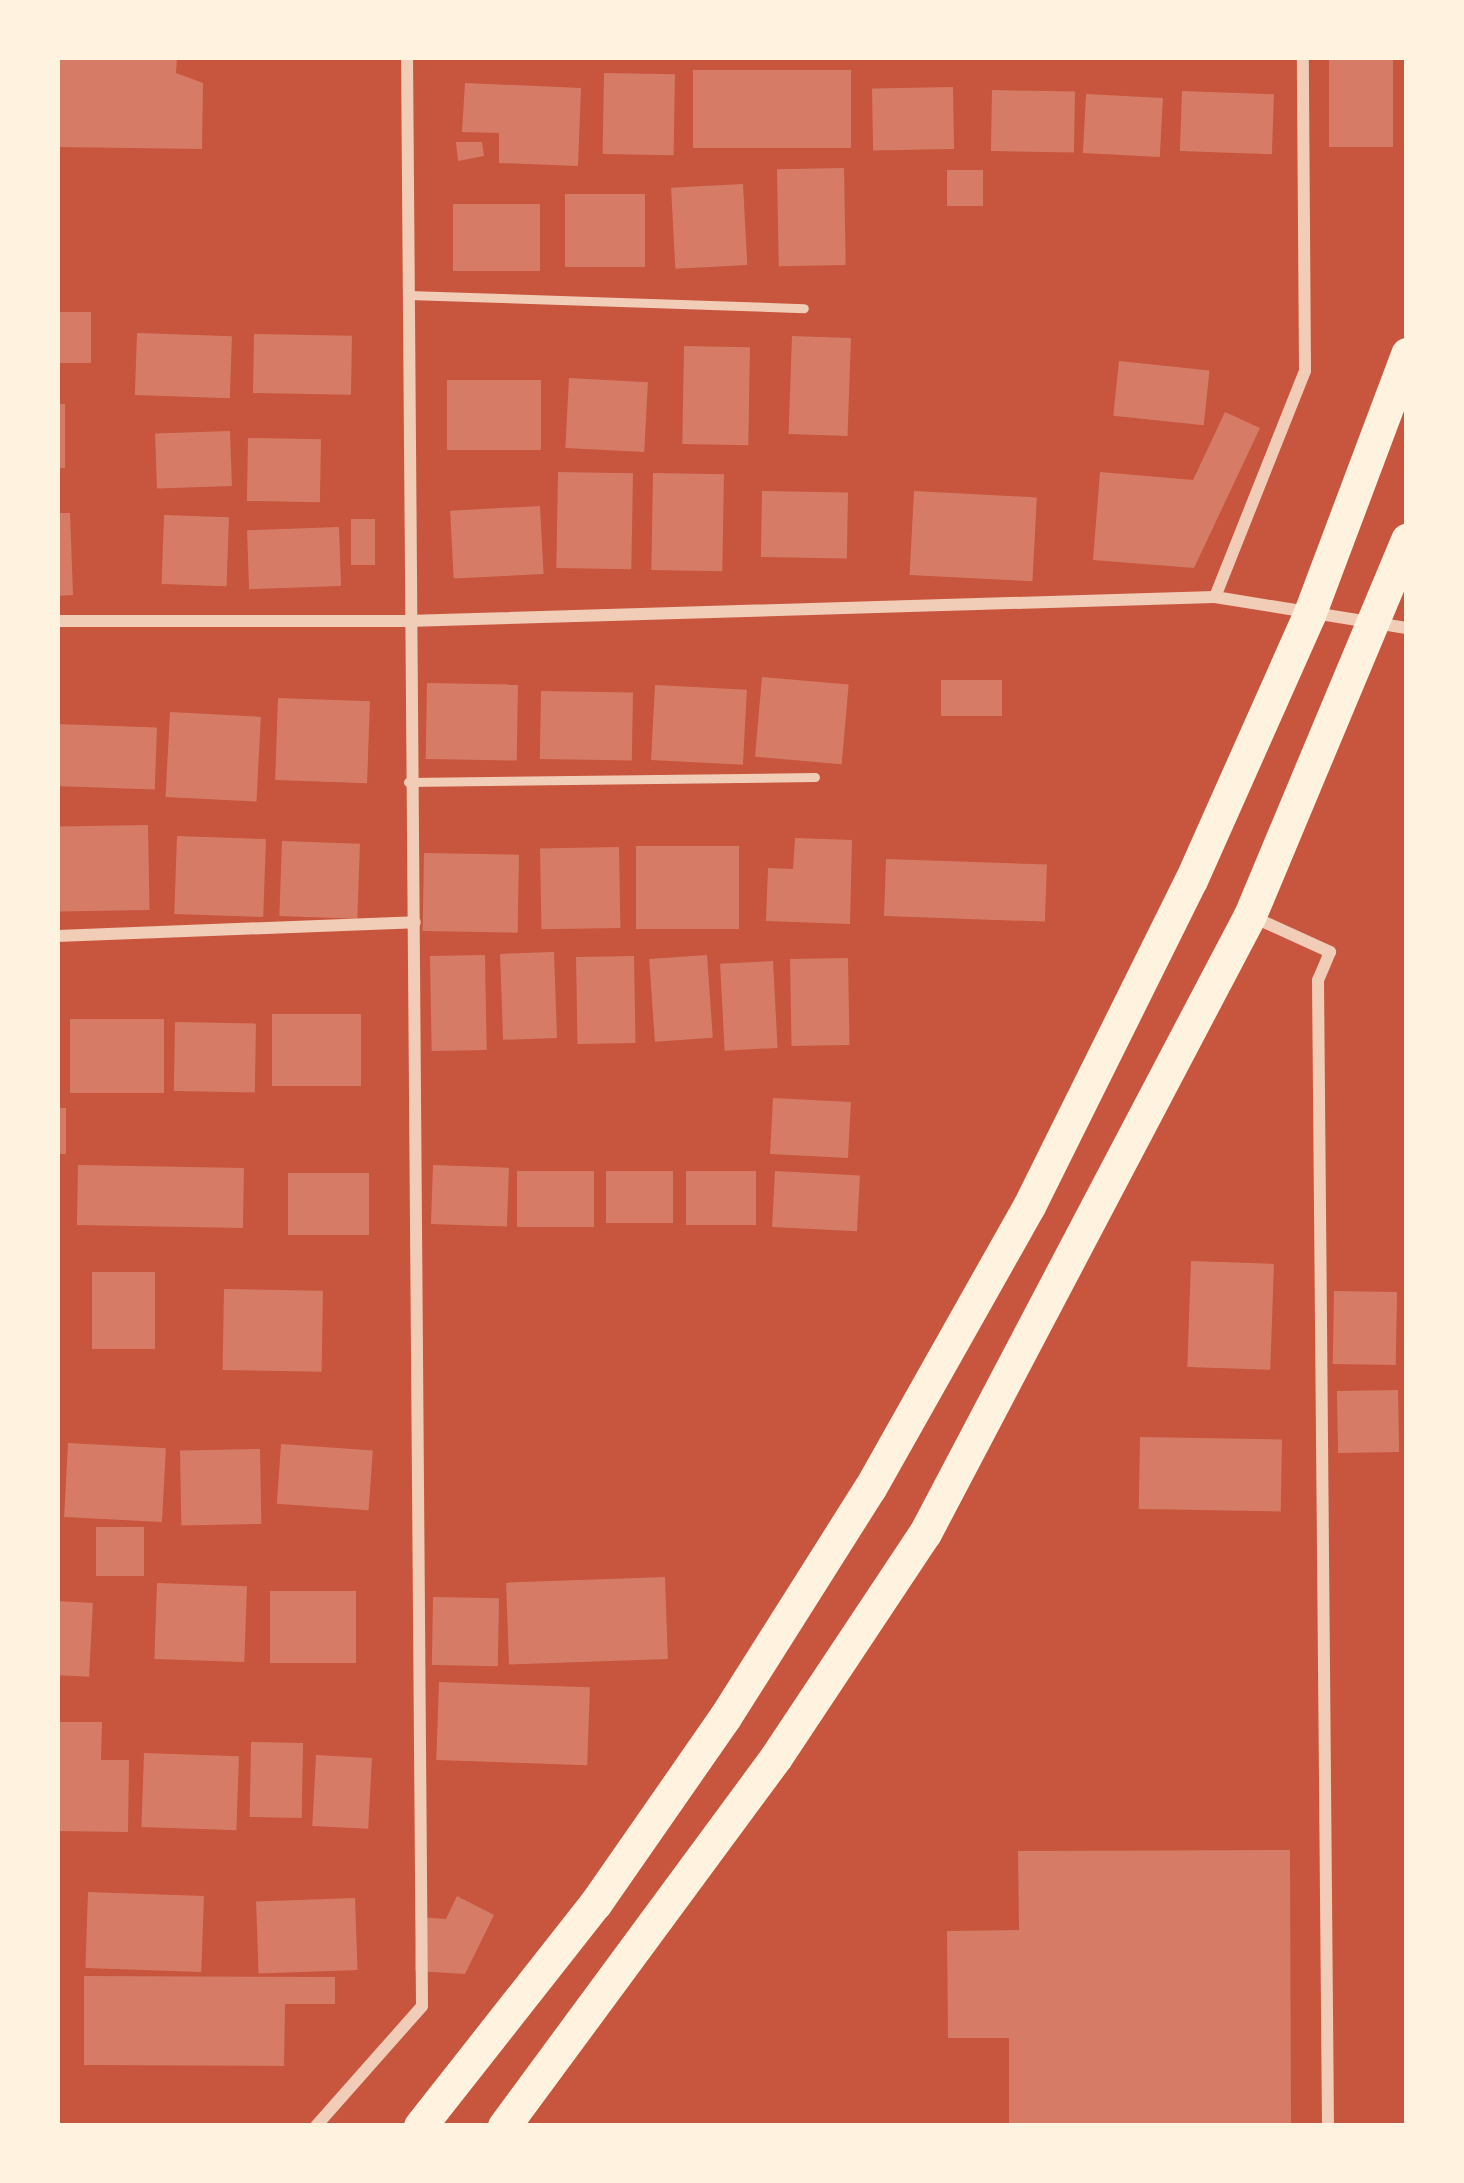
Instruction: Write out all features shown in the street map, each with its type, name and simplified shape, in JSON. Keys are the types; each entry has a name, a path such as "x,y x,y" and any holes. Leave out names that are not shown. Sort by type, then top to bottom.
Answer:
{"highway":[{"path":"420,2126 595,1904 870,1488 1028,1207 1191,880 1310,615 1407,354"},
{"path":"504,2126 776,1757 925,1533 1250,915 1391,628 1407,540"}],"street":[{"path":"316,2126 422,2006 415,922 406,622 407,57"},
{"path":"1215,597 1305,370 1303,57"},
{"path":"57,621 406,622 1215,597 1391,628"},
{"path":"1250,915 1330,952 1318,980 1328,2126"},
{"path":"57,936 415,922"}],"lane":[{"path":"407,295 804,308"},
{"path":"408,782 815,777"}],"building":[{"path":"57,57 177,57 176,73 203,83 202,149 57,147"},
{"path":"1329,57 1393,57 1393,147 1329,147"},
{"path":"693,70 851,70 851,148 693,148"},
{"path":"604,73 675,74 674,155 603,154"},
{"path":"465,83 581,88 578,166 499,163 499,133 462,132"},
{"path":"953,87 954,149 873,150 872,88"},
{"path":"992,90 1075,91 1074,152 991,151"},
{"path":"1182,91 1274,94 1272,154 1180,151"},
{"path":"1086,94 1163,98 1160,157 1083,153"},
{"path":"456,142 482,142 484,156 458,161"},
{"path":"844,168 846,265 779,266 777,169"},
{"path":"947,170 983,170 983,206 947,206"},
{"path":"743,184 747,265 675,269 671,188"},
{"path":"565,194 645,194 645,267 565,267"},
{"path":"453,204 540,204 540,271 453,271"},
{"path":"57,312 91,312 91,363 57,363"},
{"path":"137,333 232,336 230,398 135,395"},
{"path":"254,334 352,336 351,395 253,393"},
{"path":"792,336 851,338 848,436 789,434"},
{"path":"684,346 750,347 748,445 682,444"},
{"path":"1119,361 1210,371 1204,425 1113,416"},
{"path":"569,378 648,382 644,452 565,448"},
{"path":"447,380 541,380 541,450 447,450"},
{"path":"57,404 65,404 65,468 57,468"},
{"path":"1225,412 1260,428 1194,568 1093,560 1100,472 1193,480"},
{"path":"230,431 232,486 157,489 155,434"},
{"path":"248,438 321,439 320,502 247,501"},
{"path":"558,472 633,473 631,569 556,568"},
{"path":"653,473 724,474 722,571 651,570"},
{"path":"762,491 848,493 847,558 761,557"},
{"path":"914,491 1037,497 1032,581 910,575"},
{"path":"540,506 544,574 454,579 450,511"},
{"path":"57,513 70,513 73,595 57,596"},
{"path":"164,515 229,517 227,586 162,584"},
{"path":"351,519 375,519 375,565 351,565"},
{"path":"339,527 341,586 249,589 247,530"},
{"path":"762,677 849,685 842,764 755,757"},
{"path":"941,680 1002,680 1002,716 941,716"},
{"path":"427,683 518,685 517,761 426,759"},
{"path":"655,685 747,690 743,765 651,760"},
{"path":"541,691 633,693 632,761 540,759"},
{"path":"278,698 370,701 367,783 275,780"},
{"path":"170,712 261,717 256,802 166,797"},
{"path":"57,724 157,727 155,789 57,786"},
{"path":"148,825 149,910 58,912 57,827"},
{"path":"177,836 266,839 263,917 174,914"},
{"path":"795,838 852,840 850,924 766,921 768,868 793,869"},
{"path":"282,841 360,844 357,919 279,916"},
{"path":"636,846 739,846 739,929 636,929"},
{"path":"619,847 620,928 541,929 540,848"},
{"path":"424,853 519,855 518,933 423,931"},
{"path":"886,859 1047,865 1045,922 884,916"},
{"path":"554,952 557,1038 503,1040 500,954"},
{"path":"485,955 487,1050 432,1051 430,956"},
{"path":"707,955 713,1038 655,1042 649,959"},
{"path":"634,956 636,1043 578,1044 576,957"},
{"path":"848,958 850,1045 792,1046 790,959"},
{"path":"773,961 778,1048 725,1051 720,964"},
{"path":"272,1014 361,1014 361,1086 272,1086"},
{"path":"70,1019 164,1019 164,1093 70,1093"},
{"path":"175,1022 256,1023 255,1092 174,1091"},
{"path":"773,1098 851,1102 848,1158 770,1154"},
{"path":"57,1108 66,1108 66,1154 57,1154"},
{"path":"78,1165 244,1168 243,1228 77,1225"},
{"path":"433,1165 509,1168 507,1227 431,1224"},
{"path":"517,1171 594,1171 594,1227 517,1227"},
{"path":"606,1171 673,1171 673,1223 606,1223"},
{"path":"686,1171 756,1171 756,1225 686,1225"},
{"path":"775,1171 860,1175 857,1231 772,1227"},
{"path":"288,1173 369,1173 369,1235 288,1235"},
{"path":"1191,1261 1274,1264 1270,1370 1187,1367"},
{"path":"92,1272 155,1272 155,1349 92,1349"},
{"path":"224,1289 323,1291 322,1372 223,1370"},
{"path":"1334,1291 1397,1292 1396,1365 1333,1364"},
{"path":"1398,1390 1399,1452 1338,1453 1337,1391"},
{"path":"1140,1437 1282,1439 1281,1511 1139,1509"},
{"path":"68,1443 166,1448 162,1522 64,1517"},
{"path":"281,1444 373,1450 369,1510 277,1504"},
{"path":"260,1449 261,1524 181,1525 180,1450"},
{"path":"96,1527 144,1527 144,1576 96,1576"},
{"path":"665,1577 668,1659 509,1664 506,1583"},
{"path":"157,1583 247,1586 244,1662 154,1659"},
{"path":"270,1591 356,1591 356,1663 270,1663"},
{"path":"433,1597 499,1598 498,1666 432,1665"},
{"path":"57,1601 93,1603 89,1677 57,1675"},
{"path":"439,1682 590,1687 587,1765 436,1760"},
{"path":"57,1722 102,1722 101,1760 129,1760 128,1832 57,1831"},
{"path":"251,1742 303,1743 302,1818 250,1817"},
{"path":"144,1753 239,1756 236,1830 141,1827"},
{"path":"316,1755 372,1758 368,1829 312,1826"},
{"path":"1290,1850 1291,2126 1009,2126 1009,2038 948,2038 947,1931 1019,1930 1018,1851"},
{"path":"88,1892 204,1896 201,1972 85,1968"},
{"path":"457,1896 494,1915 465,1974 415,1971 417,1917 446,1919"},
{"path":"355,1898 358,1970 259,1973 256,1901"},
{"path":"84,1976 335,1977 335,2004 285,2004 284,2066 84,2065"}]}
